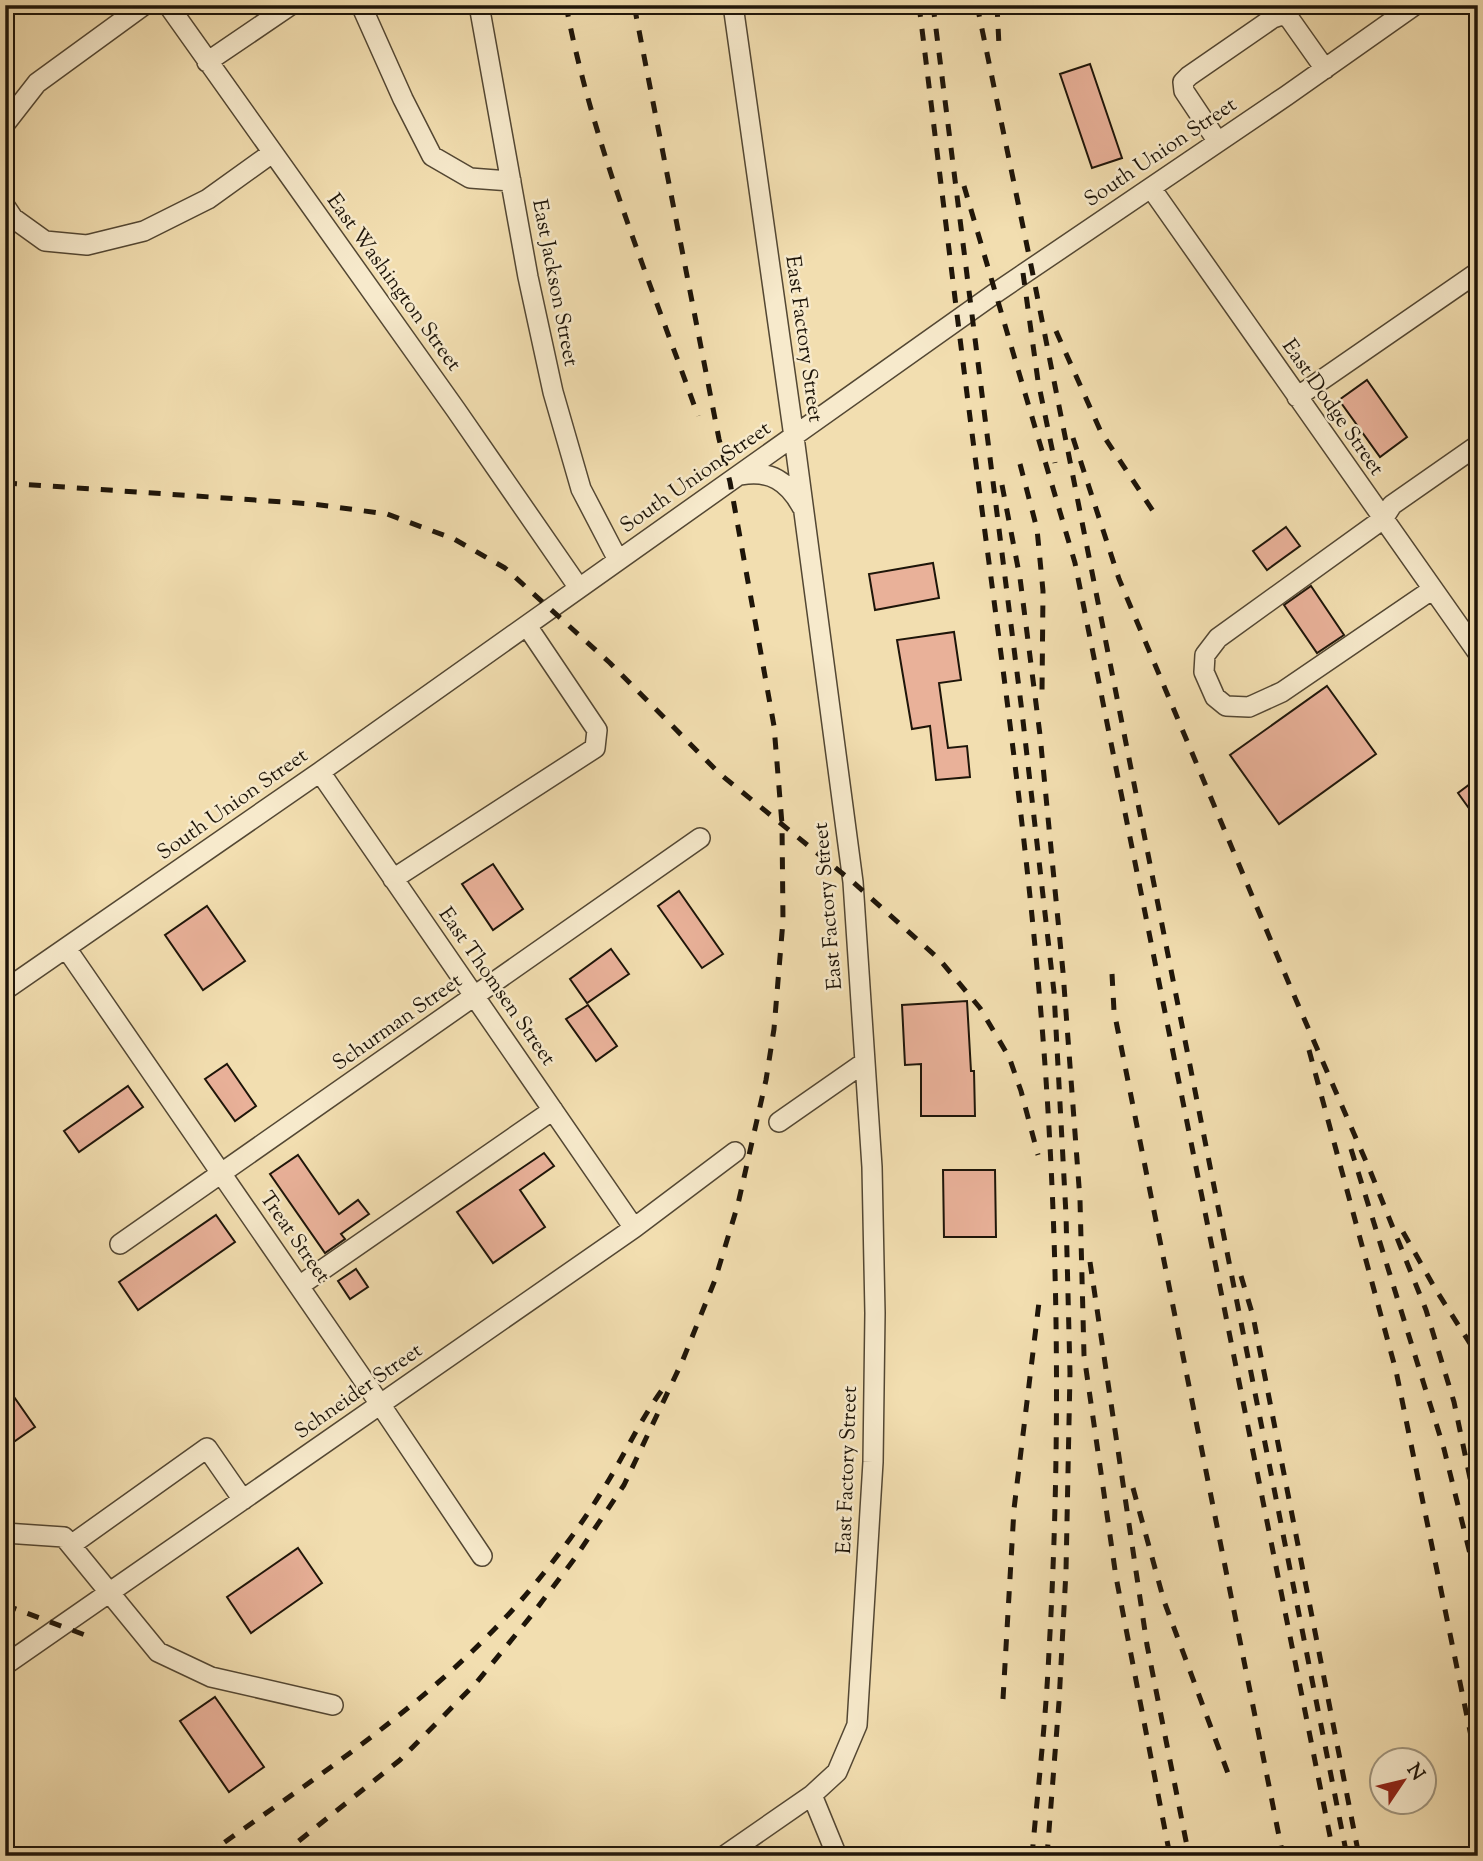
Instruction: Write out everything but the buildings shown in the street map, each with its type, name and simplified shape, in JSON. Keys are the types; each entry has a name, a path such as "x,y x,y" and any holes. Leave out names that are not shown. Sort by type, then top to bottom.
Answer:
{"street":[{"path":"5,124 37,83 144,5"},
{"name":"East Washington Street","path":"168,5 579,588"},
{"path":"207,62 291,5"},
{"path":"361,5 432,156 470,178 511,181"},
{"name":"East Jackson Street","path":"479,5 542,344 574,467 589,507 618,560"},
{"name":"East Factory Street","path":"724,1856 812,1795 837,1772 857,1725 873,1462 875,1313 872,1167 853,883 733,5"},
{"name":"South Union Street","path":"5,990 320,772 994,294 1415,5"},
{"path":"1218,142 1184,91 1183,82 1273,18 1282,15 1289,18 1325,69"},
{"path":"5,206 13,218 45,241 87,245 144,232 208,199 272,153"},
{"name":"East Dodge Street","path":"1151,188 1383,519 1474,641"},
{"path":"1297,397 1478,272"},
{"path":"1433,589 1282,692 1250,707 1226,706 1215,697 1204,672 1205,654 1218,638 1383,519 1392,505 1478,445"},
{"path":"741,475 759,473 777,478 793,492 804,512"},
{"path":"393,879 595,748 597,730 527,626"},
{"name":"East Thomsen Street","path":"320,772 634,1228"},
{"name":"Schurman Street","path":"120,1244 700,838"},
{"name":"Treat Street","path":"66,948 482,1556"},
{"path":"779,1122 865,1062"},
{"path":"299,1286 553,1110"},
{"name":"Schneider Street","path":"5,1665 634,1228 735,1152"},
{"path":"71,1545 207,1448 243,1500"},
{"path":"5,1533 64,1537 158,1652 211,1678 333,1705"},
{"path":"812,1795 837,1856"}],"railway":[{"path":"566,5 577,57 607,161 698,416"},
{"path":"280,1856 400,1760 477,1682 575,1558 624,1485 682,1362 715,1280 738,1204 766,1080 774,1029 783,921 782,824 774,726 730,482 719,439 634,5"},
{"path":"919,5 1020,807 1037,967 1049,1128 1056,1324 1055,1520 1048,1677 1032,1856"},
{"path":"933,5 1022,712 1054,992 1066,1215 1070,1373 1066,1571 1047,1856"},
{"path":"977,5 1347,1856"},
{"path":"997,5 999,46"},
{"path":"964,186 1075,563 1334,1856"},
{"path":"1023,273 1038,381 1055,463"},
{"path":"1056,331 1101,432 1155,514"},
{"path":"1073,438 1119,579 1371,1173 1426,1310 1454,1402 1478,1516"},
{"path":"1020,464 1037,529 1043,591 1042,693"},
{"path":"5,483 313,504 387,514 454,539 505,568 610,663 720,774 853,882 939,959 980,1008 1009,1057 1038,1155"},
{"path":"1002,485 1020,578 1040,735 1063,972 1080,1200 1084,1355 1116,1577 1170,1856"},
{"path":"1112,974 1114,1011 1283,1856"},
{"path":"1309,1050 1396,1371 1478,1770"},
{"path":"1351,1149 1444,1449 1478,1586"},
{"path":"1403,1232 1478,1356"},
{"path":"1090,1262 1147,1645 1189,1856"},
{"path":"1241,1276 1253,1316 1359,1856"},
{"path":"1003,1699 1014,1509 1040,1294"},
{"path":"205,1856 384,1727 427,1692 507,1616 581,1523 662,1390"},
{"path":"1133,1488 1164,1601 1229,1776"},
{"path":"5,1605 85,1635"}]}
